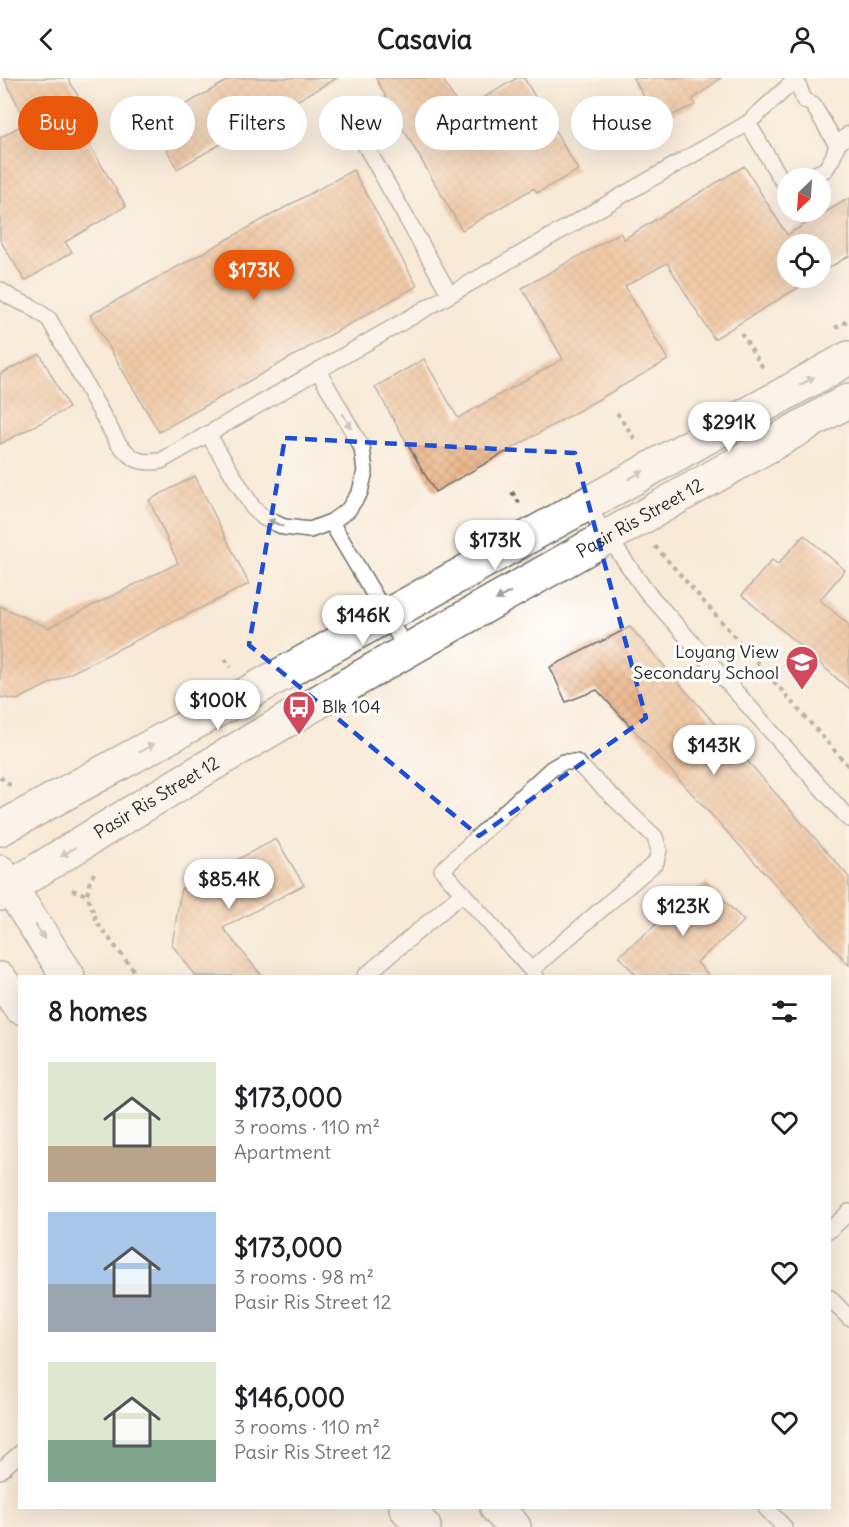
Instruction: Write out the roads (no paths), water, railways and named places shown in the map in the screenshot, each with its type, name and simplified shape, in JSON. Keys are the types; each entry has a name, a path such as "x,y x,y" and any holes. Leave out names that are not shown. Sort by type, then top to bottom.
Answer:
{"street":[{"path":"0,829 849,358"},
{"name":"Pasir Ris Street 12","path":"4,884 118,821 406,650 849,400"},
{"path":"4,884 67,975"},
{"path":"0,979 18,1003"},
{"path":"407,1509 424,1527"},
{"path":"498,1509 514,1527"}],"lane":[{"path":"0,290 32,307 49,320 118,443 132,458 148,463 161,461 748,123 796,79 804,100 813,105 837,145"},
{"path":"748,123 777,172"},
{"path":"827,168 837,145 849,134"},
{"path":"368,150 450,295"},
{"path":"208,434 253,508 264,518 284,527 310,530 332,522 348,510 360,492 365,471 362,448 318,370"},
{"path":"585,504 646,591 849,819"},
{"path":"332,522 406,650"},
{"path":"563,762 576,762 655,837 659,850 656,862 533,973 442,870 551,769 563,762"},
{"path":"366,975 463,893"},
{"path":"831,1229 849,1212"},
{"path":"831,1299 849,1318"},
{"path":"0,1471 18,1455"},
{"path":"767,1509 784,1527"}],"place":[{"name":"Loyang View Secondary School","path":"802,691"},
{"name":"Blk 104","path":"299,736"}]}
